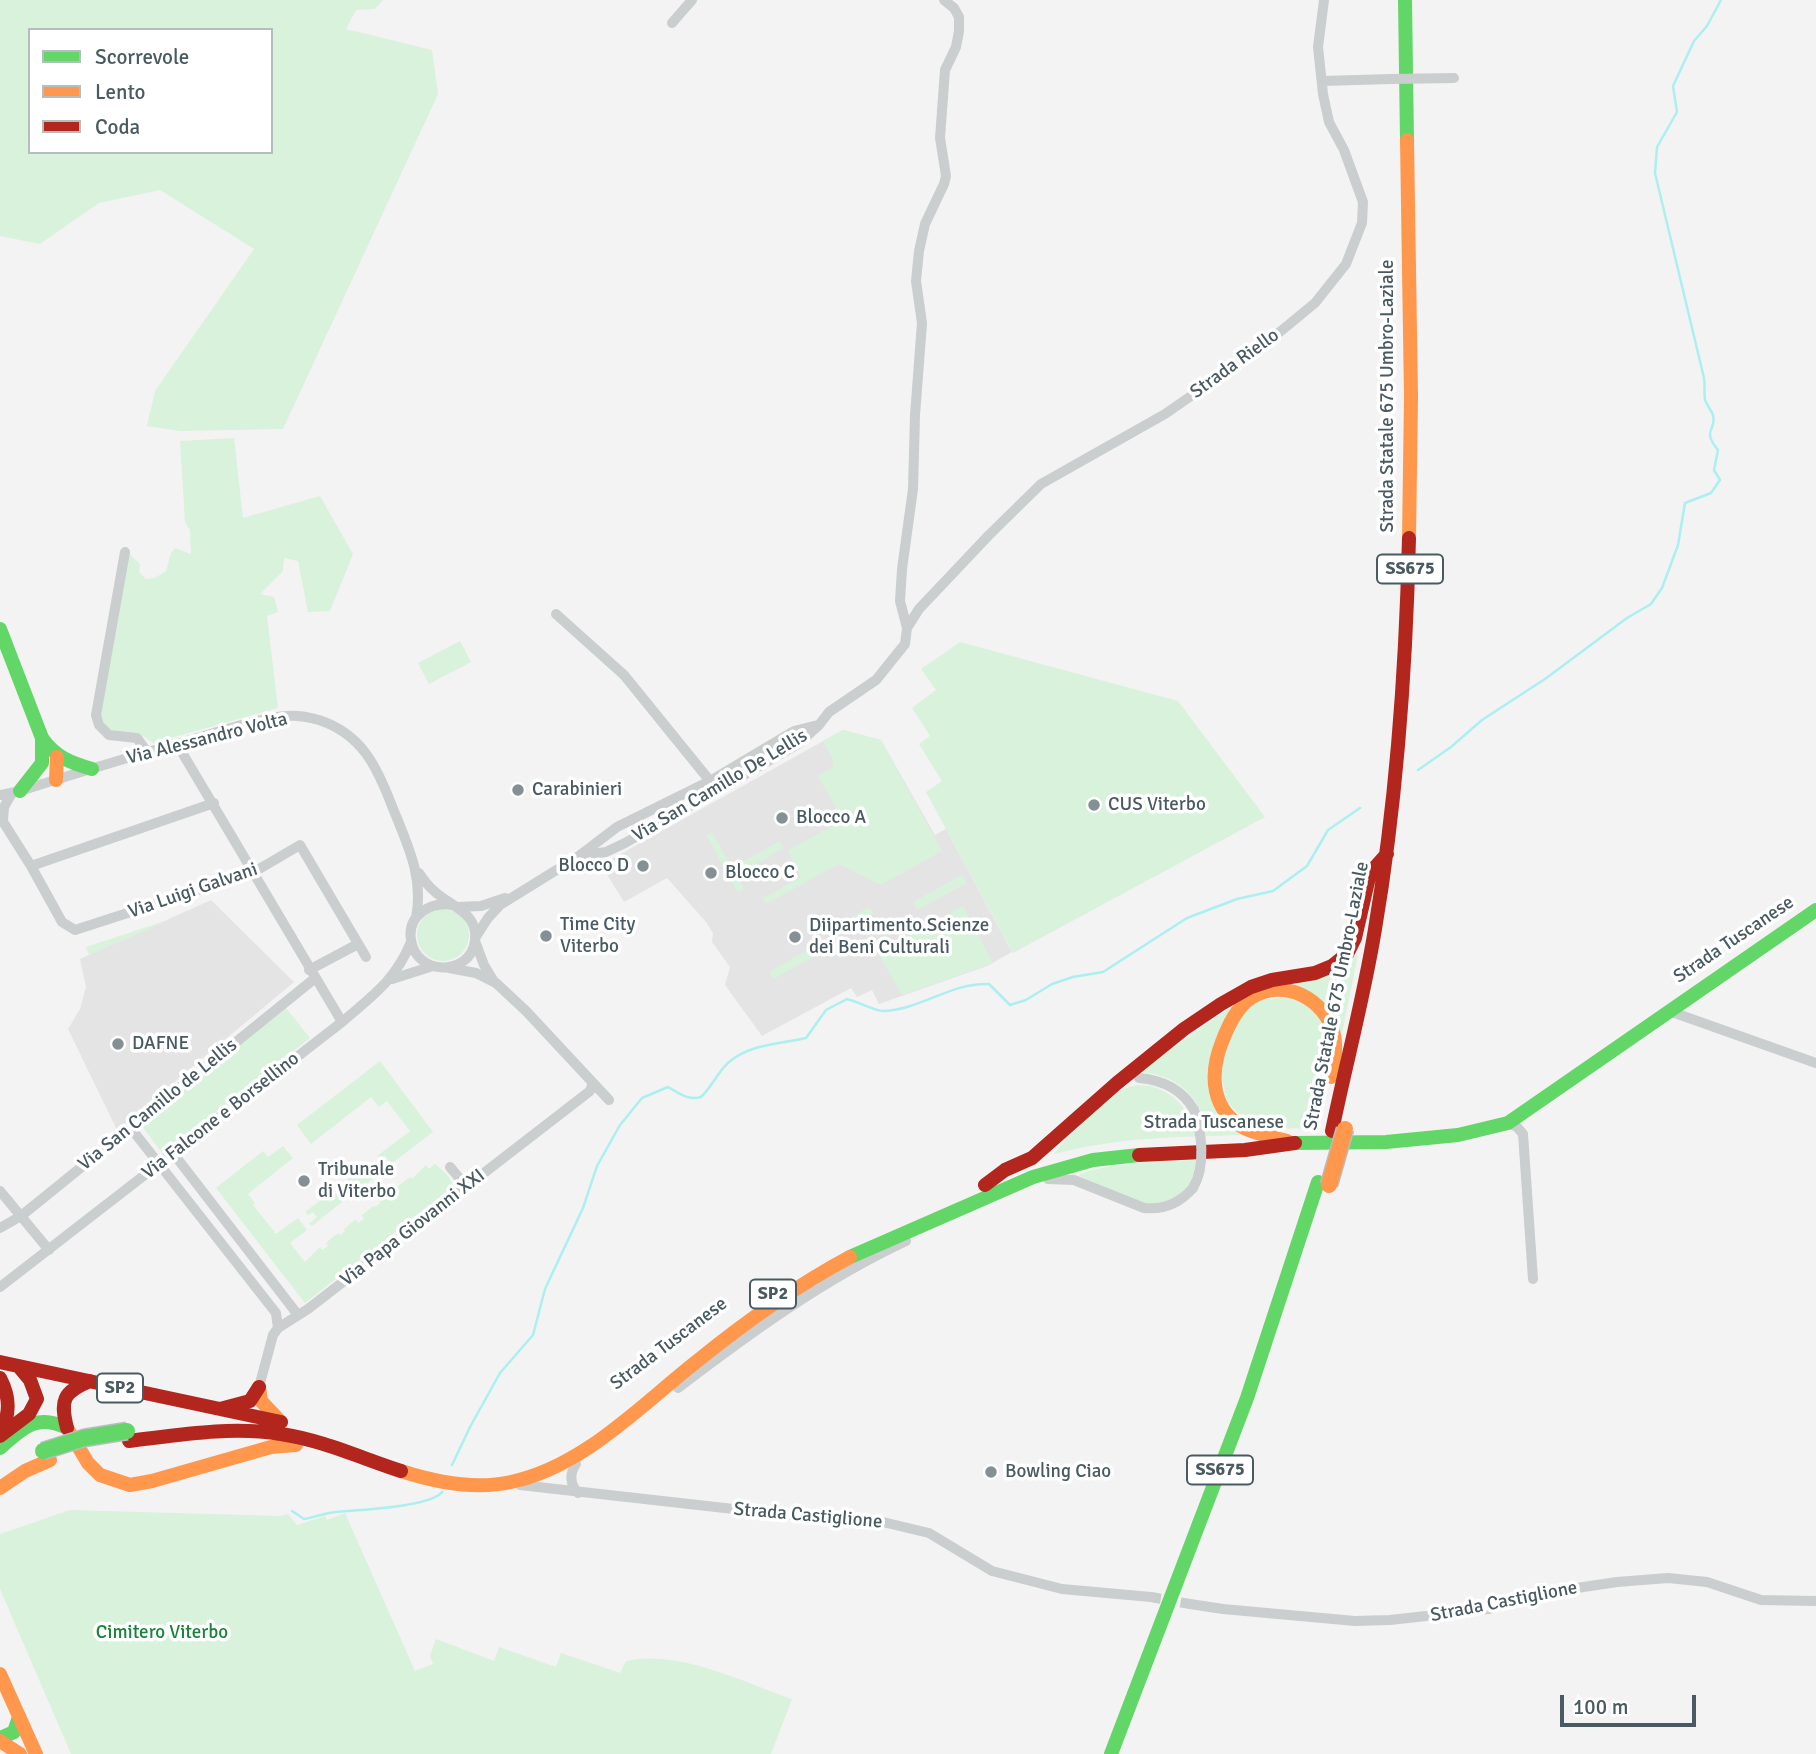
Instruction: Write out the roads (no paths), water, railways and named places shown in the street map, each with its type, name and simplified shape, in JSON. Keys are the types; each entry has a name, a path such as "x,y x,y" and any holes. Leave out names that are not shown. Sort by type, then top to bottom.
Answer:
{"main road":[{"name":"Strada Statale 675 Umbro-Laziale","path":"1124,1754 1264,1388 1299,1288 1337,1125 1387,854 1401,715 1410,564 1411,421 1405,0"},
{"name":"Strada Statale 675 Umbro-Laziale","path":"1337,1125 1371,1013 1392,902 1413,715 1423,486 1416,0"},
{"path":"0,629 56,779"},
{"path":"0,657 15,672"},
{"path":"50,760 92,769"},
{"path":"16,792 50,760"},
{"path":"985,1185 1005,1170 1032,1158 1116,1083 1184,1029 1251,987 1315,972 1332,966 1347,954 1355,939 1370,873 1387,854"},
{"name":"Strada Tuscanese","path":"273,1420 441,1472 495,1474 528,1466 561,1451 819,1262 858,1239 985,1185 1065,1157 1118,1145 1239,1139 1295,1143 1386,1142 1458,1135 1508,1123 1816,910"},
{"path":"1295,1143 1253,1132 1239,1125 1225,1111 1214,1090 1213,1069 1238,1009 1266,991 1290,990 1308,996 1322,1009 1334,1035 1336,1052 1328,1090 1337,1125"},
{"path":"1116,1083 1139,1078"},
{"name":"Strada Tuscanese","path":"362,1459 440,1482 464,1485 521,1483 591,1444 702,1357 830,1268 872,1247 1011,1186 1057,1169 1138,1154 1248,1150 1295,1143"},
{"path":"1048,1179 1108,1158"},
{"name":"Strada Statale 675 Umbro-Laziale","path":"1111,1754 1253,1383 1324,1183"},
{"name":"SP2","path":"0,1362 273,1420"},
{"path":"0,1434 32,1412 37,1402 38,1392 33,1381 20,1367"},
{"path":"0,1378 7,1389 9,1399 8,1412 0,1434"},
{"path":"90,1381 78,1385 64,1399 62,1410 67,1428 88,1463 100,1475 116,1482 130,1485 288,1444 362,1459"},
{"path":"259,1387 261,1401 273,1420"},
{"path":"220,1409 250,1401 259,1387"},
{"name":"SP2","path":"0,1475 19,1462 87,1448 128,1436 223,1419 273,1420"},
{"path":"0,1448 29,1425 43,1420 56,1422 67,1428"},
{"name":"SP2","path":"128,1436 258,1430 304,1438 362,1459"},
{"name":"SP2","path":"0,1488 46,1455"},
{"path":"0,1674 36,1754"},
{"path":"0,1739 15,1732 19,1717"},
{"path":"0,1739 20,1754"}],"street":[{"path":"672,23 692,0"},
{"path":"907,630 900,601 913,489 922,323 916,281 925,224 946,176 940,138 945,70 956,47 959,31 959,17 954,8 944,0"},
{"name":"Strada Riello","path":"907,630 919,609 1041,484 1165,414 1259,349 1315,303 1346,264 1362,223 1363,202 1344,150 1329,122 1318,47 1324,0"},
{"path":"1322,80 1454,78"},
{"path":"125,552 96,715 99,725 109,735 137,738 147,752"},
{"path":"556,614 624,674 710,781"},
{"name":"Via San Camillo De Lellis","path":"579,856 606,852 625,843 798,744 829,712 876,680 905,644 907,630"},
{"name":"Via Alessandro Volta","path":"0,795 177,744 285,716 302,716 332,726 361,746 375,765 415,867 420,895 416,918"},
{"name":"Via San Camillo De Lellis","path":"475,939 494,911 515,894 579,856 617,827 710,781 794,731 819,725"},
{"path":"177,744 342,1022"},
{"path":"2,812 16,792"},
{"path":"31,866 214,803"},
{"name":"Via Luigi Galvani","path":"2,812 62,922 68,928 78,930 254,872 300,845 366,957"},
{"name":"Via Alessandro Volta","path":"415,867 432,889 455,906"},
{"name":"Via San Camillo De Lellis","path":"455,906 489,904 515,894"},
{"path":"496,983 484,965 472,921 455,906 444,903 428,907 416,918 412,926 411,942 419,957 433,967 476,973 496,983 535,1020 587,1076 592,1085 609,1100"},
{"path":"449,968 469,956 475,939"},
{"name":"Via Falcone e Borsellino","path":"0,1287 342,1022 391,979 403,962 411,942"},
{"name":"Via San Camillo de Lellis","path":"0,1228 21,1216 312,975 358,944"},
{"name":"Via Falcone e Borsellino","path":"391,979 433,967"},
{"path":"1669,1011 1816,1063"},
{"path":"1048,1179 1074,1180 1143,1208 1152,1209 1177,1202 1193,1188 1199,1176 1201,1161 1199,1129 1194,1110 1172,1086 1139,1078"},
{"name":"Via Papa Giovanni XXI","path":"278,1328 308,1309 590,1091 592,1085"},
{"path":"1508,1123 1523,1134 1533,1279"},
{"path":"130,1127 275,1313 278,1328 273,1335 259,1387"},
{"path":"173,1153 298,1315"},
{"path":"450,1167 466,1186"},
{"name":"Strada Tuscanese","path":"521,1483 552,1477 576,1464 717,1359 824,1284 867,1259 1048,1179"},
{"path":"185,1195 198,1185"},
{"path":"0,1191 49,1250"},
{"path":"246,1273 259,1263"},
{"path":"576,1464 572,1469 571,1479 578,1493"},
{"name":"Strada Castiglione","path":"521,1483 578,1493 787,1515 849,1517 887,1523 929,1533 992,1571 1062,1589 1151,1597"},
{"name":"Strada Castiglione","path":"1190,1604 1355,1621 1390,1620 1489,1609 1550,1592 1668,1578 1707,1582 1761,1600 1816,1601"}],"waterway":[{"path":"1418,770 1451,747 1482,720 1651,604 1662,588 1678,545 1685,503 1711,493 1720,480 1714,470 1718,450 1710,434 1713,415 1705,400 1704,378 1655,173 1657,147 1677,112 1673,86 1694,41 1707,26 1721,0"},
{"path":"452,1465 500,1373 533,1335 545,1289 583,1208 597,1166 620,1125 642,1098 668,1087 688,1097 701,1097 724,1067 736,1057 755,1048 806,1038 826,1010 847,999 883,1011 910,1006 962,987 989,984 1010,1005 1026,1000 1052,984 1103,972 1187,918 1237,899 1273,891 1307,866 1328,830 1360,808"},
{"path":"292,1511 304,1519 409,1504 424,1501 442,1492"}],"tunnel":[{"path":"1151,1597 1190,1604"}],"place":[{"name":"Carabinieri","path":"518,790"},
{"name":"CUS Viterbo","path":"1094,805"},
{"name":"Blocco A","path":"782,818"},
{"name":"Blocco D","path":"643,866"},
{"name":"Blocco C","path":"711,873"},
{"name":"Time City Viterbo","path":"546,936"},
{"name":"Diipartimento.Scienze dei Beni Culturali","path":"795,937"},
{"name":"DAFNE","path":"118,1044"},
{"name":"Tribunale di Viterbo","path":"304,1181"},
{"name":"Bowling Ciao","path":"991,1472"}],"park label":[{"name":"Cimitero Viterbo","path":"162,1633"}]}
